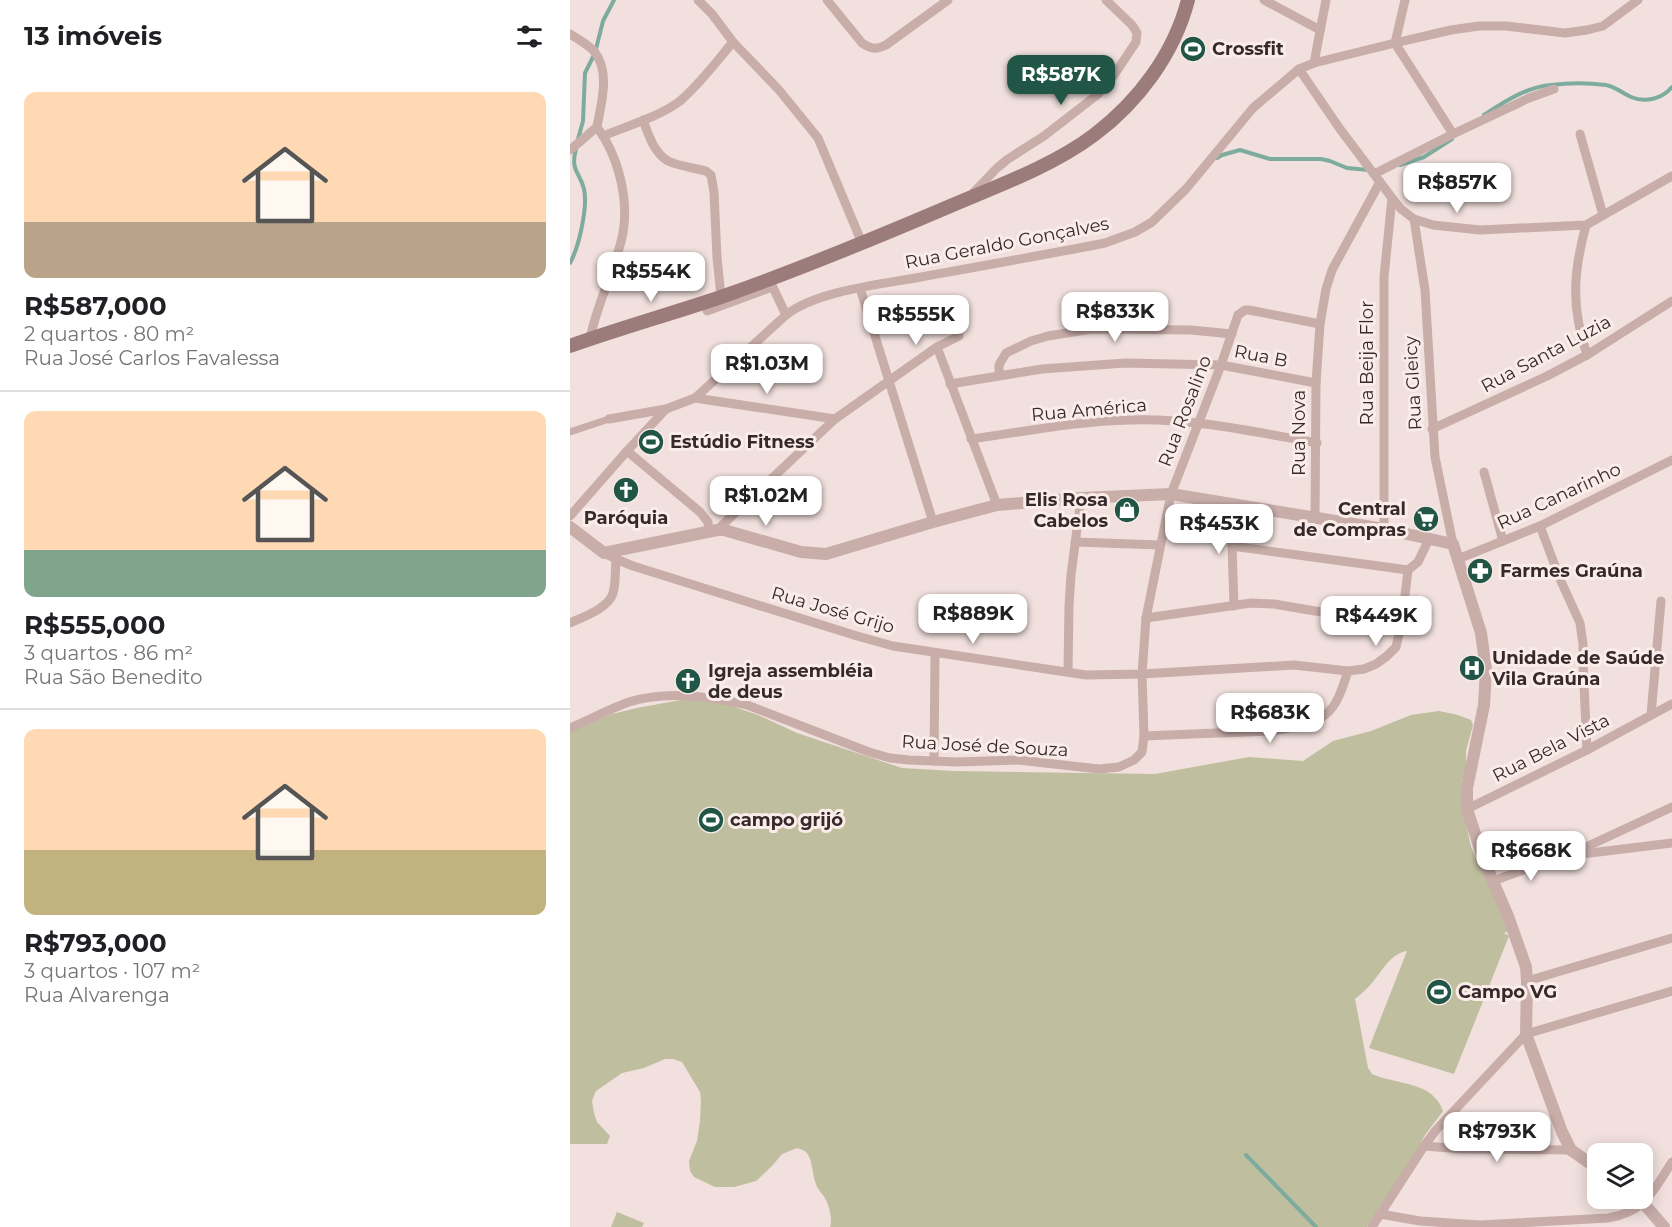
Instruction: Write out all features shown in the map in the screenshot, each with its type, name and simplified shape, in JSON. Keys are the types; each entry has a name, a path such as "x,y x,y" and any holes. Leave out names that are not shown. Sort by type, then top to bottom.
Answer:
{"main road":[{"path":"570,346 721,296 769,283 1045,164 1077,147 1107,125 1143,89 1157,69 1178,29 1188,0"}],"street":[{"path":"698,0 733,42 779,90 818,138 862,243"},
{"path":"827,0 862,43 877,49 886,45 948,0"},
{"path":"968,198 1008,159 1044,136 1097,95 1114,75 1136,42 1137,33 1132,24 1106,0"},
{"path":"1264,0 1320,30"},
{"path":"1314,63 1326,0"},
{"path":"1405,0 1395,43 1453,134"},
{"name":"Rua Geraldo Gonçalves","path":"695,398 786,315 807,302 860,288 1105,243 1135,232 1152,222 1186,189 1252,108 1299,69 1314,63 1395,43 1479,26 1506,26 1565,33 1587,30 1603,26 1638,0"},
{"path":"570,34 586,44 600,60 603,94 597,127 570,150"},
{"path":"603,136 643,120 679,101 733,42"},
{"path":"1299,69 1340,129 1401,209 1414,219 1433,225 1480,230 1586,225 1672,176"},
{"path":"1377,178 1453,134 1529,98 1554,89"},
{"path":"643,120 650,139 658,152 668,161 706,171 711,175 721,296"},
{"path":"590,339 593,319 617,255 624,225 620,174 597,127"},
{"path":"1580,134 1603,215"},
{"name":"Rua Nova","path":"1315,518 1316,383 1320,324 1326,289 1332,270 1377,178"},
{"name":"Rua Beija Flor","path":"1384,529 1384,277 1392,198"},
{"name":"Rua Gleicy","path":"1414,219 1425,290 1432,429 1440,486 1453,544"},
{"path":"1586,225 1578,254 1575,279 1576,311 1587,355"},
{"path":"707,311 769,283 786,315"},
{"path":"860,288 933,522"},
{"name":"Rua Santa Luzia","path":"1432,429 1587,355 1672,301"},
{"name":"Rua Rosalino","path":"1142,674 1146,618 1171,494 1238,315 1249,310 1320,324"},
{"path":"999,375 999,365 1006,353 1048,336 1092,329 1191,330 1232,334"},
{"path":"713,531 835,419 937,347 959,336"},
{"path":"937,347 997,505"},
{"name":"Rua B","path":"950,384 1042,369 1125,363 1221,365 1316,383"},
{"path":"570,432 609,419 666,409 695,398 835,419"},
{"path":"570,516 666,409"},
{"name":"Rua América","path":"971,439 1106,421 1132,420 1199,423 1317,442"},
{"path":"627,451 700,512 713,531"},
{"name":"Rua Canarinho","path":"1458,559 1540,526 1672,460"},
{"path":"1484,472 1503,541"},
{"path":"570,527 604,553 724,530 801,552 826,554 997,505 1171,494 1384,529 1453,544 1481,633 1486,670 1484,705 1467,788 1467,809 1474,834 1526,967 1526,1034 1571,1150 1587,1161"},
{"path":"1068,672 1071,575 1081,498"},
{"path":"1234,606 1232,546 1235,505"},
{"path":"1540,526 1580,623 1583,644 1587,750"},
{"path":"1144,736 1285,729 1314,721 1326,715 1333,706 1348,671 1364,669 1376,664 1396,647 1402,621 1408,570 1418,561 1429,539"},
{"path":"1075,542 1160,545"},
{"path":"1232,546 1408,570"},
{"name":"Rua José Grijo","path":"604,553 616,559 892,646 1086,675 1294,665 1348,671"},
{"path":"570,623 606,605 610,600 614,593 616,559"},
{"path":"1651,715 1662,601"},
{"path":"1146,618 1251,603 1402,621"},
{"path":"934,761 935,652"},
{"name":"Rua José de Souza","path":"570,728 628,703 658,696 683,696 729,700 747,705 890,758 934,761 1018,760 1099,769 1119,767 1134,760 1142,752 1144,736 1142,674"},
{"name":"Rua Bela Vista","path":"1467,809 1587,750 1672,704"},
{"path":"1493,881 1586,847 1672,807"},
{"path":"1560,857 1672,843"},
{"path":"1527,981 1672,938"},
{"path":"1372,1227 1436,1130 1526,1034 1672,991"},
{"path":"1424,1146 1463,1149 1571,1150"},
{"path":"1653,1187 1672,1162"},
{"path":"1380,1214 1420,1221 1480,1225 1608,1218 1635,1209"},
{"path":"1649,1209 1664,1227"}],"green space":[{"path":"686,699 723,703 758,715 797,733 902,768 954,771 1155,774 1249,757 1303,761 1333,741 1371,731 1411,715 1439,711 1471,720 1473,725 1466,751 1466,768 1462,781 1462,805 1471,847 1510,930 1504,933 1509,936 1454,1074 1369,1048 1407,951 1396,955 1355,999 1368,1068 1372,1074 1423,1089 1438,1101 1443,1111 1425,1135 1410,1163 1367,1227 830,1227 831,1217 827,1203 816,1184 808,1155 797,1148 782,1154 756,1181 734,1187 715,1187 694,1177 690,1171 689,1161 697,1141 700,1092 682,1062 673,1059 665,1059 644,1068 622,1073 596,1091 592,1101 594,1113 597,1122 610,1136 607,1144 570,1144 570,731 612,714"},
{"path":"617,1212 644,1223 642,1227 611,1227"}],"waterway":[{"path":"578,139 583,121 585,73 595,53 603,21 614,0"},
{"path":"1484,115 1516,96 1542,86 1606,85 1642,100 1658,97 1672,87"},
{"path":"1400,165 1424,157 1452,139"},
{"path":"570,263 579,237 585,206 584,189 574,162 576,149"},
{"path":"1217,158 1240,150 1270,159 1321,159 1347,168 1369,170"},
{"path":"1246,1155 1316,1227"}],"place":[{"name":"Crossfit","path":"1193,49"},
{"name":"Estúdio Fitness","path":"651,442"},
{"name":"Paróquia","path":"626,490"},
{"name":"Elis Rosa Cabelos","path":"1127,510"},
{"name":"Central de Compras","path":"1426,519"},
{"name":"Farmes Graúna","path":"1480,571"},
{"name":"Unidade de Saúde Vila Graúna","path":"1472,668"},
{"name":"Igreja assembléia de deus","path":"688,681"},
{"name":"campo grijó","path":"711,820"},
{"name":"Campo VG","path":"1439,992"}]}
